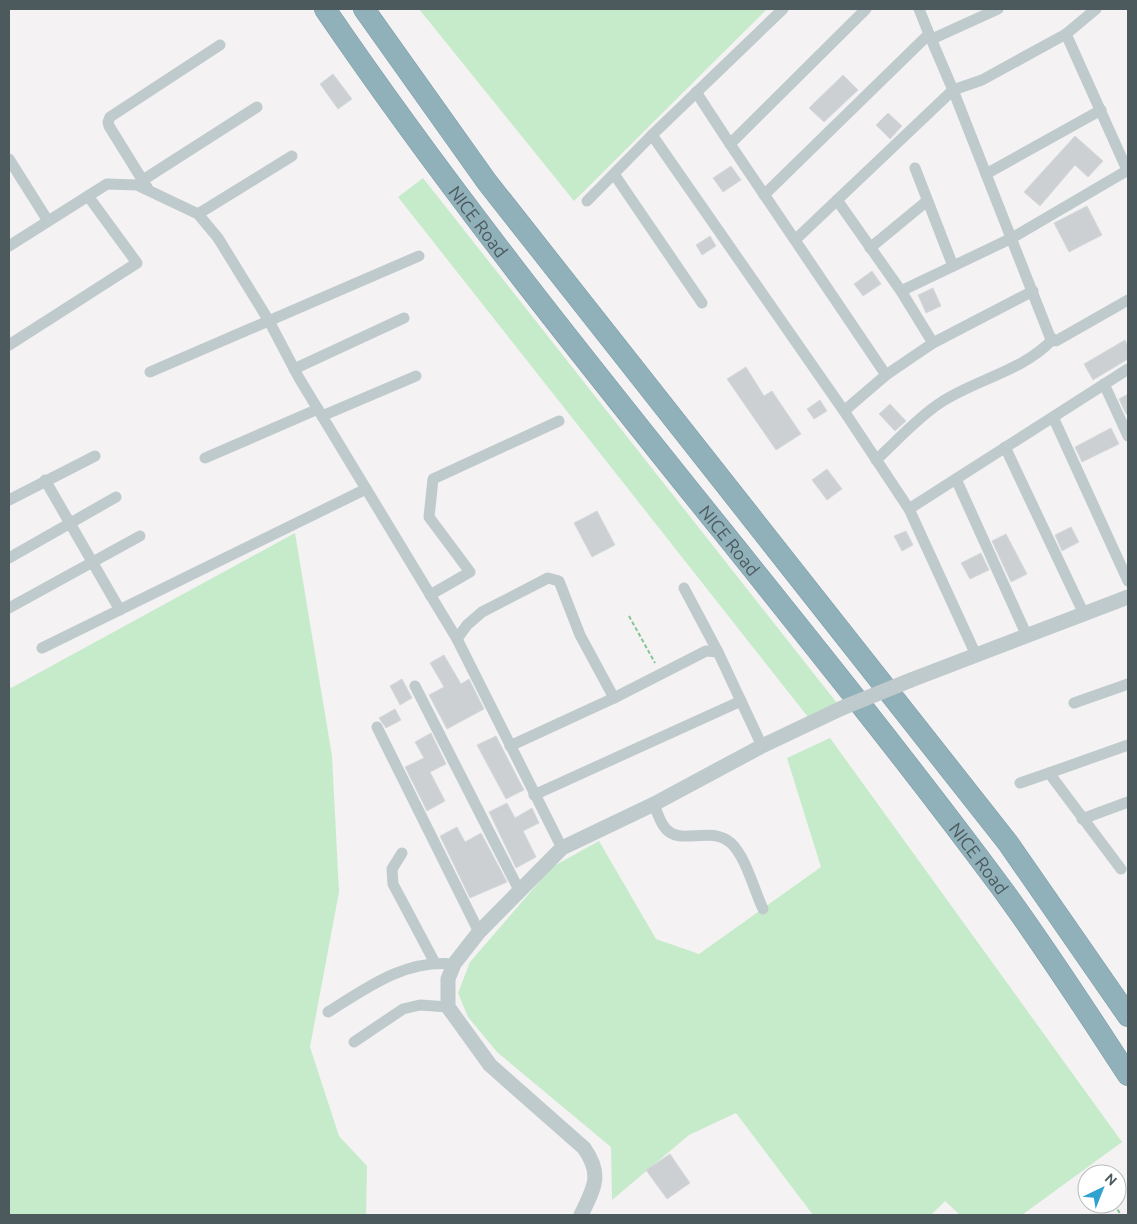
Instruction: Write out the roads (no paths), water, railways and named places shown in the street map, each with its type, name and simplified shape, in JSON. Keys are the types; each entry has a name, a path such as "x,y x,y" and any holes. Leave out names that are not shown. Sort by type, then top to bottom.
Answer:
{"highway":[{"name":"NICE Road","path":"325,9 473,216 737,549 1001,888 1128,1075"},
{"name":"NICE Road","path":"364,9 487,182 1008,843 1128,1016"}],"street":[{"path":"587,202 652,135 783,9"},
{"path":"730,144 866,9"},
{"path":"919,9 1053,339"},
{"path":"764,195 930,36 998,9"},
{"path":"795,240 953,90 982,80 1066,34 1096,9"},
{"path":"901,292 1012,238 1128,171 1066,34"},
{"path":"220,44 110,117 109,126 146,185 198,214 218,238 269,321 294,369 457,639 562,848"},
{"path":"696,92 886,375"},
{"path":"9,246 106,184 146,185 257,107"},
{"path":"986,174 1101,110"},
{"path":"652,135 844,411 909,509 976,655"},
{"path":"198,214 292,156"},
{"path":"9,159 48,221"},
{"path":"915,168 953,266"},
{"path":"614,174 702,303"},
{"path":"9,344 137,263 88,196"},
{"path":"837,200 901,292 932,343"},
{"path":"870,248 927,201"},
{"path":"150,372 419,256"},
{"path":"844,411 886,375 932,343 1033,291"},
{"path":"1053,339 1056,341 1128,300"},
{"path":"294,369 404,318"},
{"path":"876,460 938,404 1016,367 1042,352 1053,339"},
{"path":"909,509 1128,369"},
{"path":"204,458 416,376"},
{"path":"1104,384 1128,436"},
{"path":"1053,417 1128,581"},
{"path":"430,595 470,572 429,517 433,479 559,421"},
{"path":"1005,448 1084,614"},
{"path":"9,500 95,456"},
{"path":"956,479 1027,636"},
{"path":"45,480 120,610"},
{"path":"42,648 366,489"},
{"path":"9,558 116,497"},
{"path":"9,608 140,536"},
{"path":"457,639 467,625 482,612 548,578 559,581 580,635 614,698"},
{"path":"684,588 718,652 762,746"},
{"path":"581,1215 596,1179 594,1163 584,1148 490,1065 448,1007 446,993 454,964 479,932 562,848 654,804 762,746 842,708 1128,597"},
{"path":"510,746 614,698 706,651 718,652"},
{"path":"1074,703 1128,684"},
{"path":"415,686 519,890"},
{"path":"534,795 741,701"},
{"path":"377,727 479,932"},
{"path":"1020,783 1128,745"},
{"path":"1049,773 1082,819 1126,871"},
{"path":"1082,819 1128,802"},
{"path":"654,804 666,829 674,834 684,836 708,833 722,837 731,844 740,855 763,909"},
{"path":"402,852 392,869 393,884 435,963"},
{"path":"328,1012 381,979 412,966 435,963 454,964"},
{"path":"354,1042 403,1009 420,1005 448,1007"}]}
